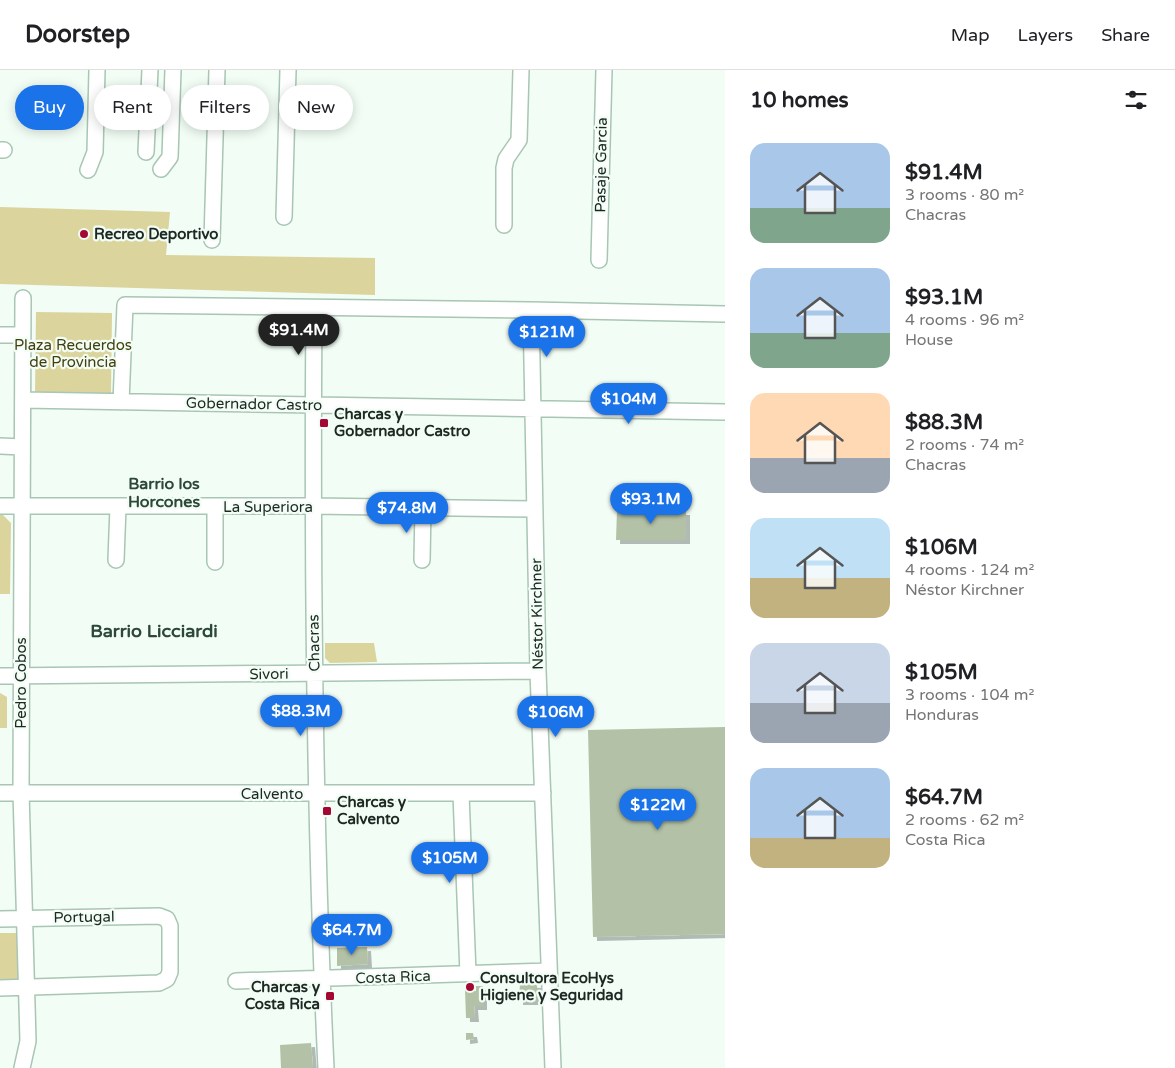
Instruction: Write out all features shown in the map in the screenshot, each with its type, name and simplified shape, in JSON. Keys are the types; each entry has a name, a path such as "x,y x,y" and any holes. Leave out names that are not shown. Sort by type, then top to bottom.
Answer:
{"street":[{"path":"88,170 95,152 97,70"},
{"path":"146,152 150,70"},
{"path":"161,169 170,157 174,70"},
{"path":"212,240 217,70"},
{"path":"284,217 288,70"},
{"path":"504,225 504,168 506,159 519,140 521,70"},
{"name":"Pasaje Garcia","path":"599,260 604,70"},
{"name":"Pedro Cobos","path":"22,1068 28,1041 25,988 21,792 23,298"},
{"path":"121,402 126,305 725,314"},
{"name":"Chacras","path":"314,308 314,673 326,1068"},
{"name":"Néstor Kirchner","path":"531,310 538,671 553,1068"},
{"path":"0,335 22,335"},
{"name":"Gobernador Castro","path":"23,400 725,412"},
{"path":"0,446 22,447"},
{"name":"La Superiora","path":"0,506 313,506 535,509"},
{"path":"116,560 118,507"},
{"path":"215,507 215,562"},
{"path":"422,508 422,560"},
{"name":"Sivori","path":"0,676 538,671"},
{"name":"Calvento","path":"0,793 543,793"},
{"path":"461,794 468,974"},
{"name":"Portugal","path":"0,919 159,916 167,919 170,926 170,972 167,978 159,984 25,988"},
{"name":"Costa Rica","path":"236,981 549,971"},
{"path":"0,988 25,988"}],"green space":[{"name":"Recreo Deportivo","path":"0,207 170,212 166,255 375,258 375,295 0,284"},
{"name":"Plaza Recuerdos de Provincia","path":"36,312 112,313 111,395 35,394"},
{"path":"0,512 11,523 10,594 0,594"},
{"path":"325,643 374,643 377,662 330,663 325,658"},
{"path":"0,693 7,697 7,728 0,728"},
{"path":"0,933 17,933 19,984 0,984"}],"building":[{"path":"617,510 686,511 686,540 616,540"},
{"path":"725,727 725,934 593,937 588,730"},
{"path":"367,947 368,964 337,966 337,948"},
{"path":"520,983 537,984 537,1001 519,1001"},
{"path":"476,986 483,986 483,1006 474,1006 475,1018 466,1018 465,990 476,991"},
{"path":"466,1033 473,1033 474,1039 466,1040"},
{"path":"311,1043 313,1068 281,1068 280,1045"}],"place":[{"name":"Recreo Deportivo","path":"84,234"},
{"name":"Charcas y Gobernador Castro","path":"324,423"},
{"name":"Charcas y Calvento","path":"327,811"},
{"name":"Consultora EcoHys Higiene y Seguridad","path":"470,987"},
{"name":"Charcas y Costa Rica","path":"330,996"}],"district":[{"name":"Barrio los Horcones","path":"164,492"},
{"name":"Barrio Licciardi","path":"154,631"}]}
